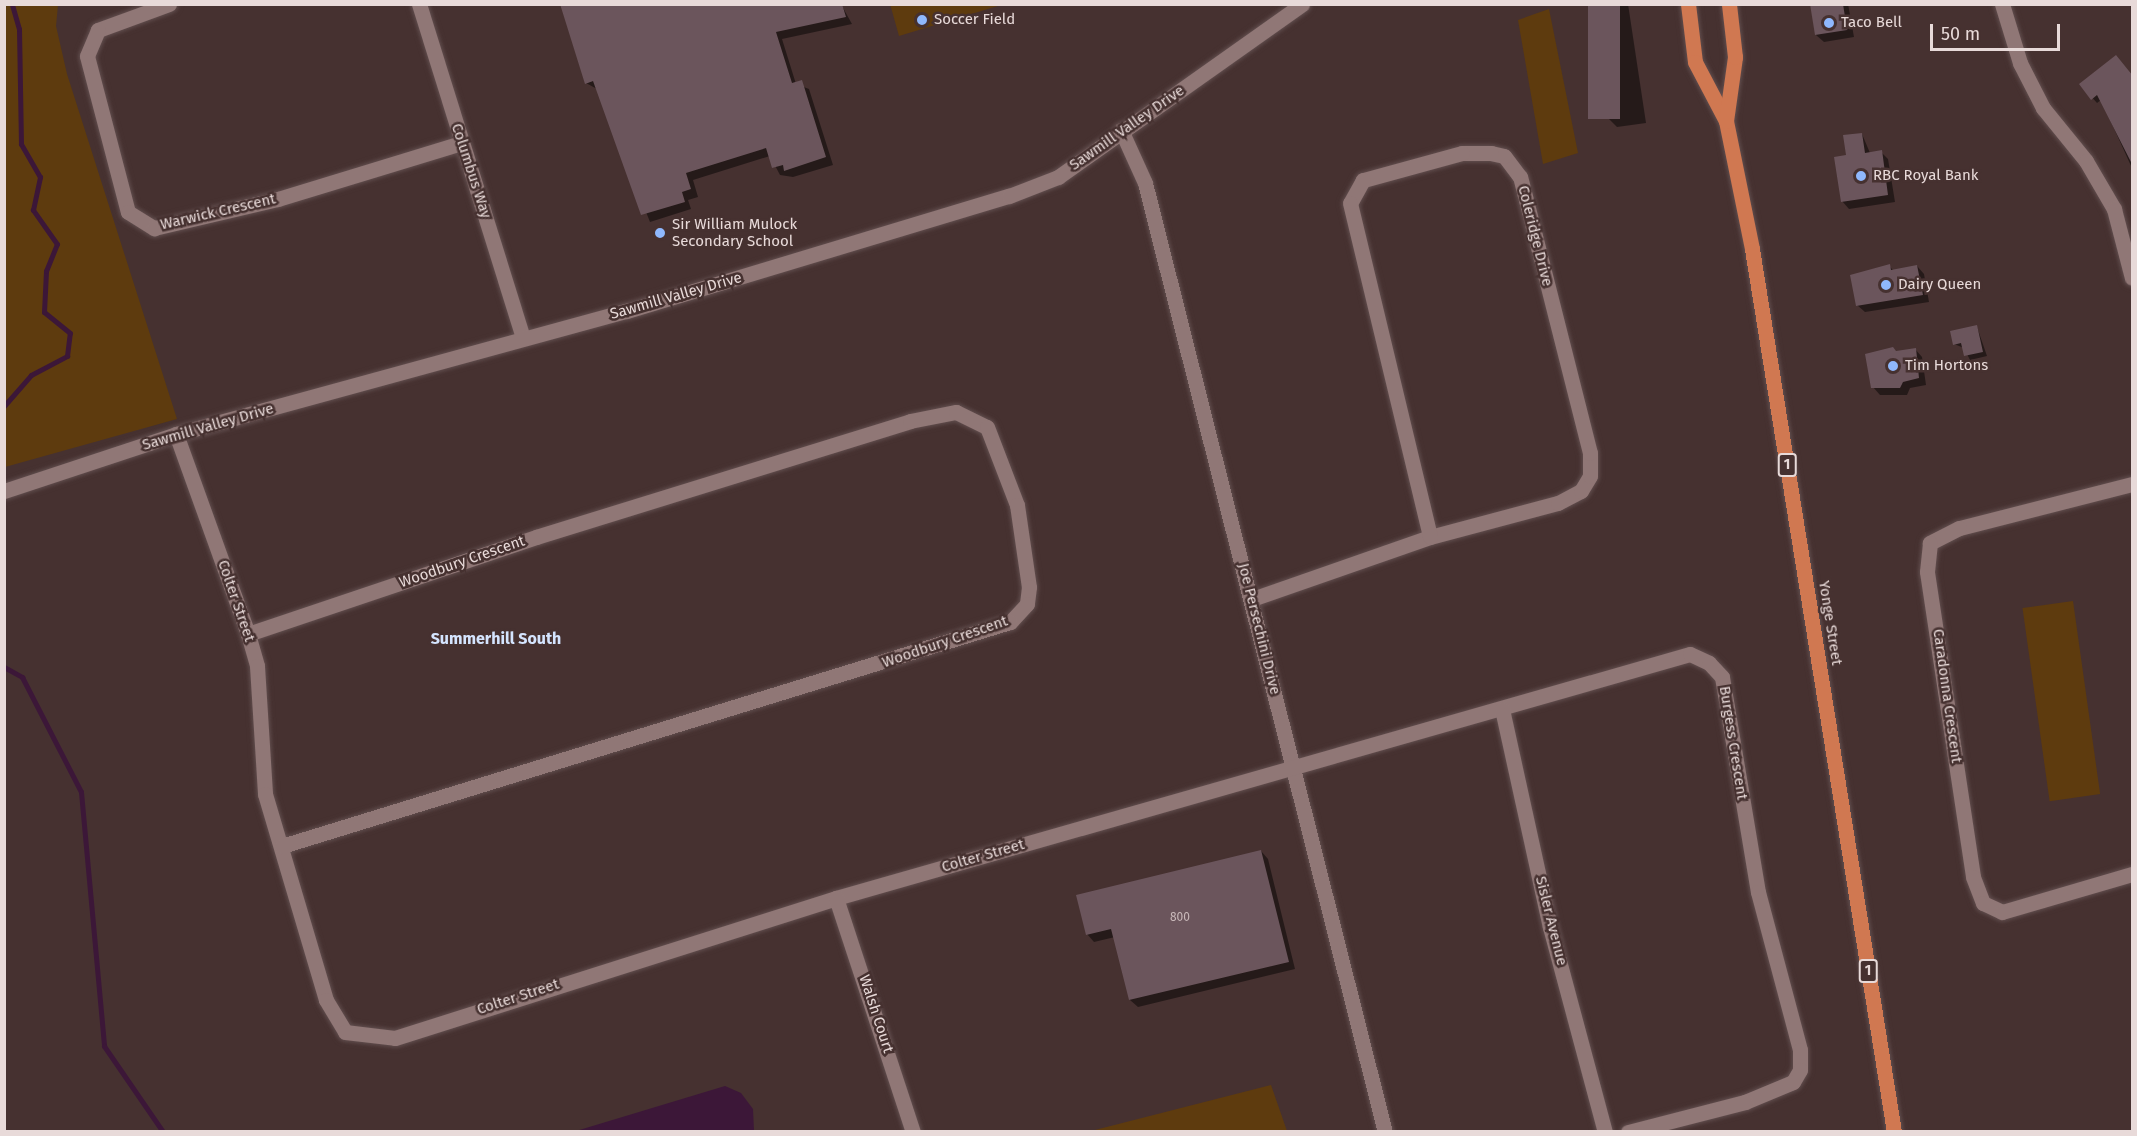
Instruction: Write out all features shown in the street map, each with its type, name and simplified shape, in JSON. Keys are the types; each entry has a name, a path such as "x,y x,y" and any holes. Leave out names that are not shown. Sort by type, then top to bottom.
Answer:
{"main road":[{"name":"Yonge Street","path":"1688,4 1695,62 1726,121 1752,249 1894,1131"},
{"name":"Yonge Street","path":"1726,121 1735,57 1728,4"}],"street":[{"name":"Warwick Crescent","path":"169,4 98,30 87,56 128,212 154,228 278,198 461,143"},
{"name":"Columbus Way","path":"419,4 523,337"},
{"name":"Sawmill Valley Drive","path":"4,491 176,434 523,337 1009,196 1058,177 1121,130 1302,4"},
{"path":"2002,4 2020,63 2043,108 2086,161 2114,209 2133,278"},
{"name":"Joe Persechini Drive","path":"1121,130 1145,183 1385,1131"},
{"name":"Coleridge Drive","path":"1252,599 1430,537 1558,503 1581,491 1590,476 1590,453 1520,177 1504,156 1491,153 1462,153 1363,180 1350,203 1430,537"},
{"name":"Woodbury Crescent","path":"248,633 536,537 909,421 956,412 987,427 1017,506 1029,587 1027,604 1010,622 282,846"},
{"name":"Colter Street","path":"176,434 248,633 257,666 265,794 326,1000 345,1032 360,1038 395,1038 836,898 1294,770"},
{"name":"Caradonna Crescent","path":"2133,484 1959,528 1930,543 1927,572 1973,877 1983,903 2002,912 2133,874"},
{"name":"Burgess Crescent","path":"1294,770 1690,654 1709,663 1722,677 1758,892 1800,1050 1800,1070 1793,1082 1745,1102 1628,1131"},
{"name":"Sisler Avenue","path":"1502,709 1550,927 1605,1131"},
{"name":"Walsh Court","path":"836,898 913,1131"}],"shaded area":[{"path":"5,4 58,5 56,26 67,74 177,419 5,467"},
{"name":"Soccer Field","path":"890,4 1001,4 1001,5 899,36"},
{"path":"1549,9 1578,153 1543,164 1518,20"},
{"path":"2073,601 2100,794 2050,801 2022,608"},
{"path":"1271,1085 1287,1131 1091,1131"},
{"path":"725,1086 741,1093 753,1109 754,1131 576,1131"}],"building":[{"path":"560,4 842,4 846,17 776,32 792,83 802,80 826,157 784,171 783,165 772,168 766,148 686,173 691,189 682,192 685,202 641,215 593,81 585,84"},
{"path":"1588,4 1620,4 1620,119 1588,119"},
{"path":"1810,4 1843,4 1847,30 1815,35"},
{"path":"2116,55 2133,76 2133,166 2097,95 2091,100 2079,84"},
{"name":"RBC Royal Bank","path":"1862,133 1865,153 1882,150 1888,195 1841,202 1834,157 1846,155 1843,135"},
{"name":"Dairy Queen","path":"1890,264 1891,270 1917,265 1923,295 1856,306 1850,275"},
{"path":"1977,325 1983,352 1964,356 1961,343 1953,345 1950,331"},
{"name":"Tim Hortons","path":"1893,347 1896,351 1916,348 1919,378 1903,382 1900,388 1871,388 1865,354"},
{"path":"1261,850 1289,962 1129,1000 1111,929 1086,935 1076,895"}],"waterway":[{"path":"4,406 31,375 67,356 70,333 44,312 46,271 57,244 33,210 40,177 21,144 19,29 12,4"},
{"path":"4,667 22,677 81,792 104,1046 163,1132"}],"place":[{"name":"Soccer Field","path":"922,20"},
{"name":"Taco Bell","path":"1829,23"},
{"name":"RBC Royal Bank","path":"1861,176"},
{"name":"Sir William Mulock Secondary School","path":"660,233"},
{"name":"Dairy Queen","path":"1886,285"},
{"name":"Tim Hortons","path":"1893,366"}],"district":[{"name":"Summerhill South","path":"496,639"}]}
